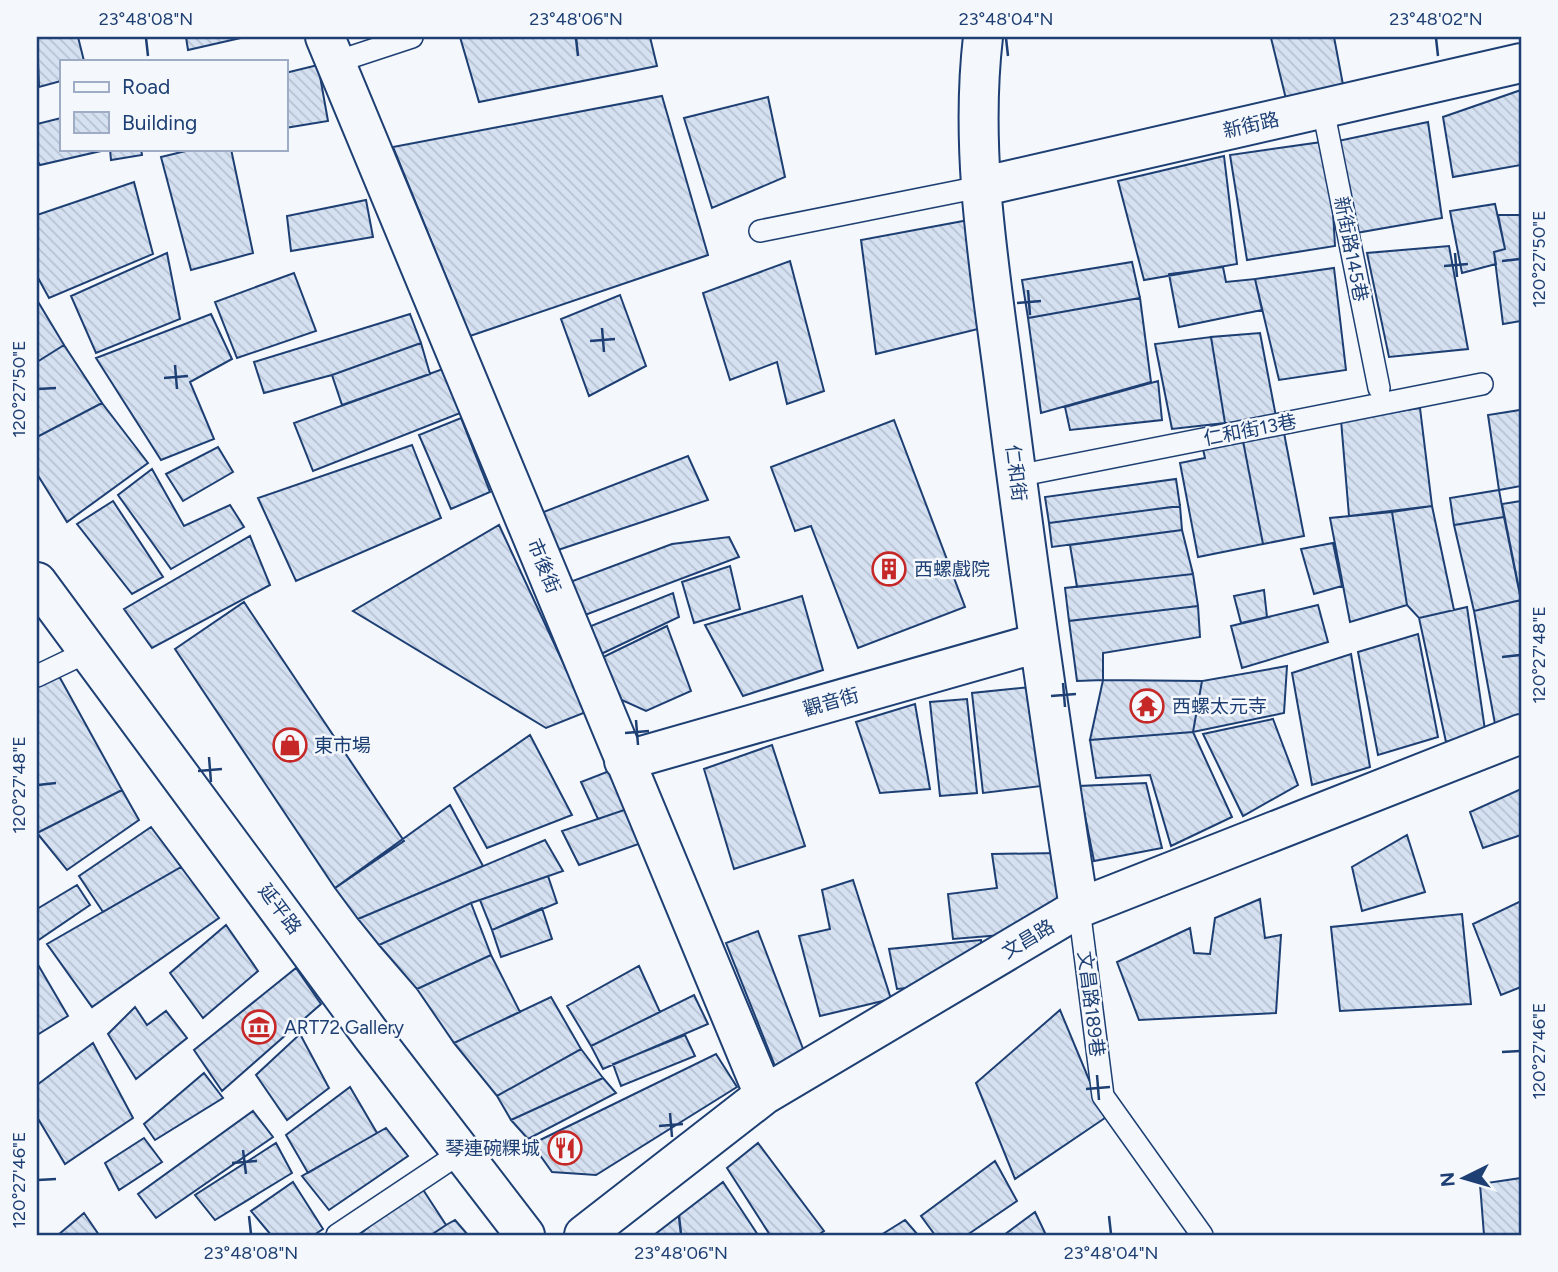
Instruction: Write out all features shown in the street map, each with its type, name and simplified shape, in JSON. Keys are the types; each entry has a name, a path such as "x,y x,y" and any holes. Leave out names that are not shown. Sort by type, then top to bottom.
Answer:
{"street":[{"name":"仁和街","path":"983,37 978,83 980,187 1038,643 1079,908"},
{"name":"市後街","path":"330,50 764,1095"},
{"name":"新街路","path":"980,187 1521,63"},
{"name":"延平路","path":"37,582 460,1153 525,1235"},
{"name":"觀音街","path":"624,761 1038,643"},
{"name":"文昌路","path":"584,1235 764,1095 1079,908 1521,734"}],"lane":[{"path":"330,50 412,37"},
{"name":"新街路145巷","path":"1323,108 1379,388"},
{"path":"760,231 980,187"},
{"name":"仁和街13巷","path":"1017,476 1482,384"},
{"path":"37,676 87,652"},
{"name":"文昌路189巷","path":"1079,908 1103,1096 1202,1235"},
{"path":"337,1235 460,1153"}],"building":[{"path":"37,37 78,37 84,60 60,60 60,81 39,87"},
{"path":"186,37 245,37 188,50"},
{"path":"460,37 650,37 657,66 479,102"},
{"path":"1334,37 1344,90 1287,103 1271,38"},
{"path":"318,65 328,121 287,128 287,73"},
{"path":"1521,90 1521,165 1453,177 1443,117"},
{"path":"662,96 708,255 470,336 393,147"},
{"path":"768,97 785,177 712,208 684,118"},
{"path":"60,118 60,150 101,151 40,165 37,160 37,124"},
{"path":"1428,122 1442,218 1356,233 1338,141"},
{"path":"1329,141 1335,246 1247,260 1230,155"},
{"path":"110,150 141,150 142,155 111,160"},
{"path":"190,150 231,150 253,253 191,270 161,157"},
{"path":"1224,156 1237,264 1144,280 1118,181"},
{"path":"134,182 153,254 49,298 37,276 37,215"},
{"path":"366,200 373,237 291,251 287,216"},
{"path":"1495,204 1505,249 1494,252 1496,264 1462,273 1450,211"},
{"path":"1498,215 1521,215 1521,321 1503,324 1494,252 1505,249"},
{"path":"974,219 982,328 876,354 861,240"},
{"path":"1449,246 1468,349 1389,357 1367,253"},
{"path":"167,253 180,319 96,353 71,296"},
{"path":"790,261 824,391 787,404 777,362 730,380 703,293"},
{"path":"1132,262 1140,298 1028,318 1022,280"},
{"path":"1223,267 1226,282 1255,279 1262,310 1179,327 1169,274"},
{"path":"1334,268 1346,370 1279,380 1255,279"},
{"path":"294,273 316,331 237,358 215,302"},
{"path":"620,295 646,366 589,396 561,319"},
{"path":"1140,298 1151,382 1041,413 1028,318"},
{"path":"37,300 64,345 37,362"},
{"path":"211,314 232,359 190,382 214,439 161,460 96,358"},
{"path":"410,314 421,343 332,375 264,393 254,362"},
{"path":"1260,333 1277,422 1225,423 1211,337"},
{"path":"1211,337 1225,423 1172,429 1155,344"},
{"path":"421,343 430,374 342,405 332,375"},
{"path":"64,345 102,403 37,437 37,362"},
{"path":"451,366 468,410 313,471 294,423"},
{"path":"1158,381 1162,420 1070,430 1065,407"},
{"path":"102,403 148,463 67,522 37,474 37,437"},
{"path":"1420,408 1432,506 1349,516 1341,420"},
{"path":"1520,410 1521,486 1499,490 1488,415"},
{"path":"461,418 490,492 451,509 419,435"},
{"name":"西螺戲院","path":"894,420 965,607 858,648 811,526 795,531 771,467"},
{"path":"1284,433 1304,536 1263,544 1243,441"},
{"path":"1243,441 1263,544 1198,557 1180,463 1205,458 1203,449"},
{"path":"412,445 441,518 296,581 258,498"},
{"path":"218,447 233,472 183,501 166,474"},
{"path":"688,456 708,500 558,550 541,513"},
{"path":"152,469 184,526 230,505 244,527 171,569 118,495"},
{"path":"1176,479 1180,506 1049,523 1045,497"},
{"path":"1499,490 1504,517 1454,525 1450,498"},
{"path":"113,501 163,577 132,594 77,524"},
{"path":"1521,501 1521,589 1519,589 1502,504"},
{"path":"1180,506 1182,530 1052,547 1049,523"},
{"path":"1432,506 1454,610 1419,618 1407,605 1392,512"},
{"path":"1392,512 1407,605 1350,622 1330,518"},
{"path":"1504,517 1521,600 1474,611 1454,525"},
{"path":"499,525 586,712 546,728 353,611"},
{"path":"1182,530 1193,574 1077,587 1070,545"},
{"path":"250,536 270,585 152,648 124,609"},
{"path":"729,537 739,557 585,615 570,582 672,544"},
{"path":"1333,543 1342,586 1314,594 1301,549"},
{"path":"730,566 740,609 694,623 682,582"},
{"path":"1193,574 1198,606 1069,621 1065,588"},
{"path":"1264,590 1267,617 1241,623 1234,596"},
{"path":"673,593 679,617 601,654 591,626"},
{"path":"802,596 823,670 743,696 705,625"},
{"path":"1521,600 1521,715 1495,724 1474,611"},
{"name":"東市場","path":"244,602 404,841 335,888 175,649"},
{"path":"1318,605 1328,642 1242,668 1231,626"},
{"path":"1198,606 1200,637 1103,653 1103,680 1077,681 1069,621"},
{"path":"1467,607 1485,730 1446,742 1419,618"},
{"path":"667,626 691,691 646,711 604,692 593,662"},
{"path":"1418,634 1438,737 1378,755 1358,652"},
{"path":"1351,654 1370,767 1312,785 1292,673"},
{"path":"1287,666 1284,713 1193,732 1202,681"},
{"path":"54,667 122,790 37,833 37,681"},
{"name":"西螺太元寺","path":"1103,680 1202,681 1193,732 1090,740"},
{"path":"1030,687 1042,786 983,793 972,693"},
{"path":"967,699 977,793 940,796 930,702"},
{"path":"915,704 930,789 880,793 856,722"},
{"path":"1273,719 1298,785 1243,816 1203,734"},
{"path":"1193,732 1232,817 1171,846 1150,775 1096,778 1090,740"},
{"path":"530,735 572,815 487,848 454,788"},
{"path":"772,745 805,846 734,869 704,769"},
{"path":"617,768 636,806 598,819 581,782"},
{"path":"1146,783 1162,848 1094,861 1079,786"},
{"path":"1521,789 1521,835 1483,848 1470,812"},
{"path":"122,790 139,820 67,870 37,833"},
{"path":"450,805 483,866 358,919 335,888"},
{"path":"636,806 650,840 579,865 562,831"},
{"path":"151,827 181,867 103,912 79,876"},
{"path":"1407,835 1425,892 1362,911 1352,867"},
{"path":"545,840 563,871 471,903 379,945 358,919"},
{"path":"1058,853 1063,904 1014,934 953,939 948,894 997,888 992,854"},
{"path":"181,867 219,918 92,1007 47,944"},
{"path":"548,876 557,903 492,930 480,900"},
{"path":"853,880 891,999 820,1016 799,936 830,929 822,890"},
{"path":"77,885 90,905 37,941 37,909"},
{"path":"1260,899 1265,938 1281,935 1276,1013 1139,1020 1117,962 1190,928 1194,953 1210,954 1215,918"},
{"path":"1521,901 1521,987 1501,995 1473,924"},
{"path":"471,903 491,955 417,989 379,945"},
{"path":"542,908 552,939 501,957 492,930"},
{"path":"1462,914 1471,1004 1340,1011 1331,927"},
{"path":"226,925 258,971 203,1018 170,973"},
{"path":"758,931 805,1054 777,1071 726,943"},
{"path":"981,940 982,952 937,985 897,989 889,949"},
{"path":"491,955 520,1012 454,1043 417,989"},
{"path":"37,963 68,1016 37,1035"},
{"path":"639,966 660,1012 591,1046 567,1006"},
{"name":"ART72 Gallery","path":"296,968 321,1004 222,1091 194,1050"},
{"path":"694,995 708,1024 603,1069 591,1046"},
{"path":"551,997 581,1049 497,1096 454,1043"},
{"path":"135,1007 147,1025 166,1011 187,1038 136,1079 108,1034"},
{"path":"1060,1010 1105,1118 1015,1179 976,1083"},
{"path":"300,1034 329,1088 287,1120 256,1075"},
{"path":"685,1035 695,1056 621,1086 613,1064"},
{"path":"93,1043 133,1118 65,1164 37,1117 37,1085"},
{"path":"581,1049 603,1078 511,1120 497,1096"},
{"path":"716,1054 737,1087 596,1175 552,1172 532,1144"},
{"path":"204,1073 223,1098 155,1140 144,1124"},
{"path":"603,1078 616,1093 528,1139 511,1120"},
{"path":"350,1087 377,1133 308,1173 286,1135"},
{"path":"253,1111 273,1137 156,1218 138,1194"},
{"path":"386,1128 408,1156 329,1210 302,1176"},
{"path":"144,1138 162,1162 119,1190 105,1163"},
{"path":"276,1143 292,1173 215,1220 195,1195"},
{"path":"758,1143 824,1231 818,1235 770,1235 727,1168"},
{"path":"995,1161 1017,1201 967,1235 935,1235 921,1216"},
{"path":"1521,1178 1521,1235 1484,1235 1480,1184"},
{"path":"293,1182 323,1229 314,1235 271,1235 251,1211"},
{"path":"723,1182 758,1235 654,1235"},
{"path":"420,1185 446,1225 431,1235 359,1235"},
{"path":"1035,1212 1046,1235 1004,1235"},
{"path":"84,1213 99,1235 58,1235"},
{"path":"455,1220 468,1235 431,1235 446,1225"},
{"path":"905,1220 918,1235 881,1235"}],"place":[{"name":"西螺戲院","path":"889,569"},
{"name":"西螺太元寺","path":"1147,706"},
{"name":"東市場","path":"290,745"},
{"name":"ART72 Gallery","path":"259,1027"},
{"name":"琴連碗粿城","path":"565,1148"}]}
